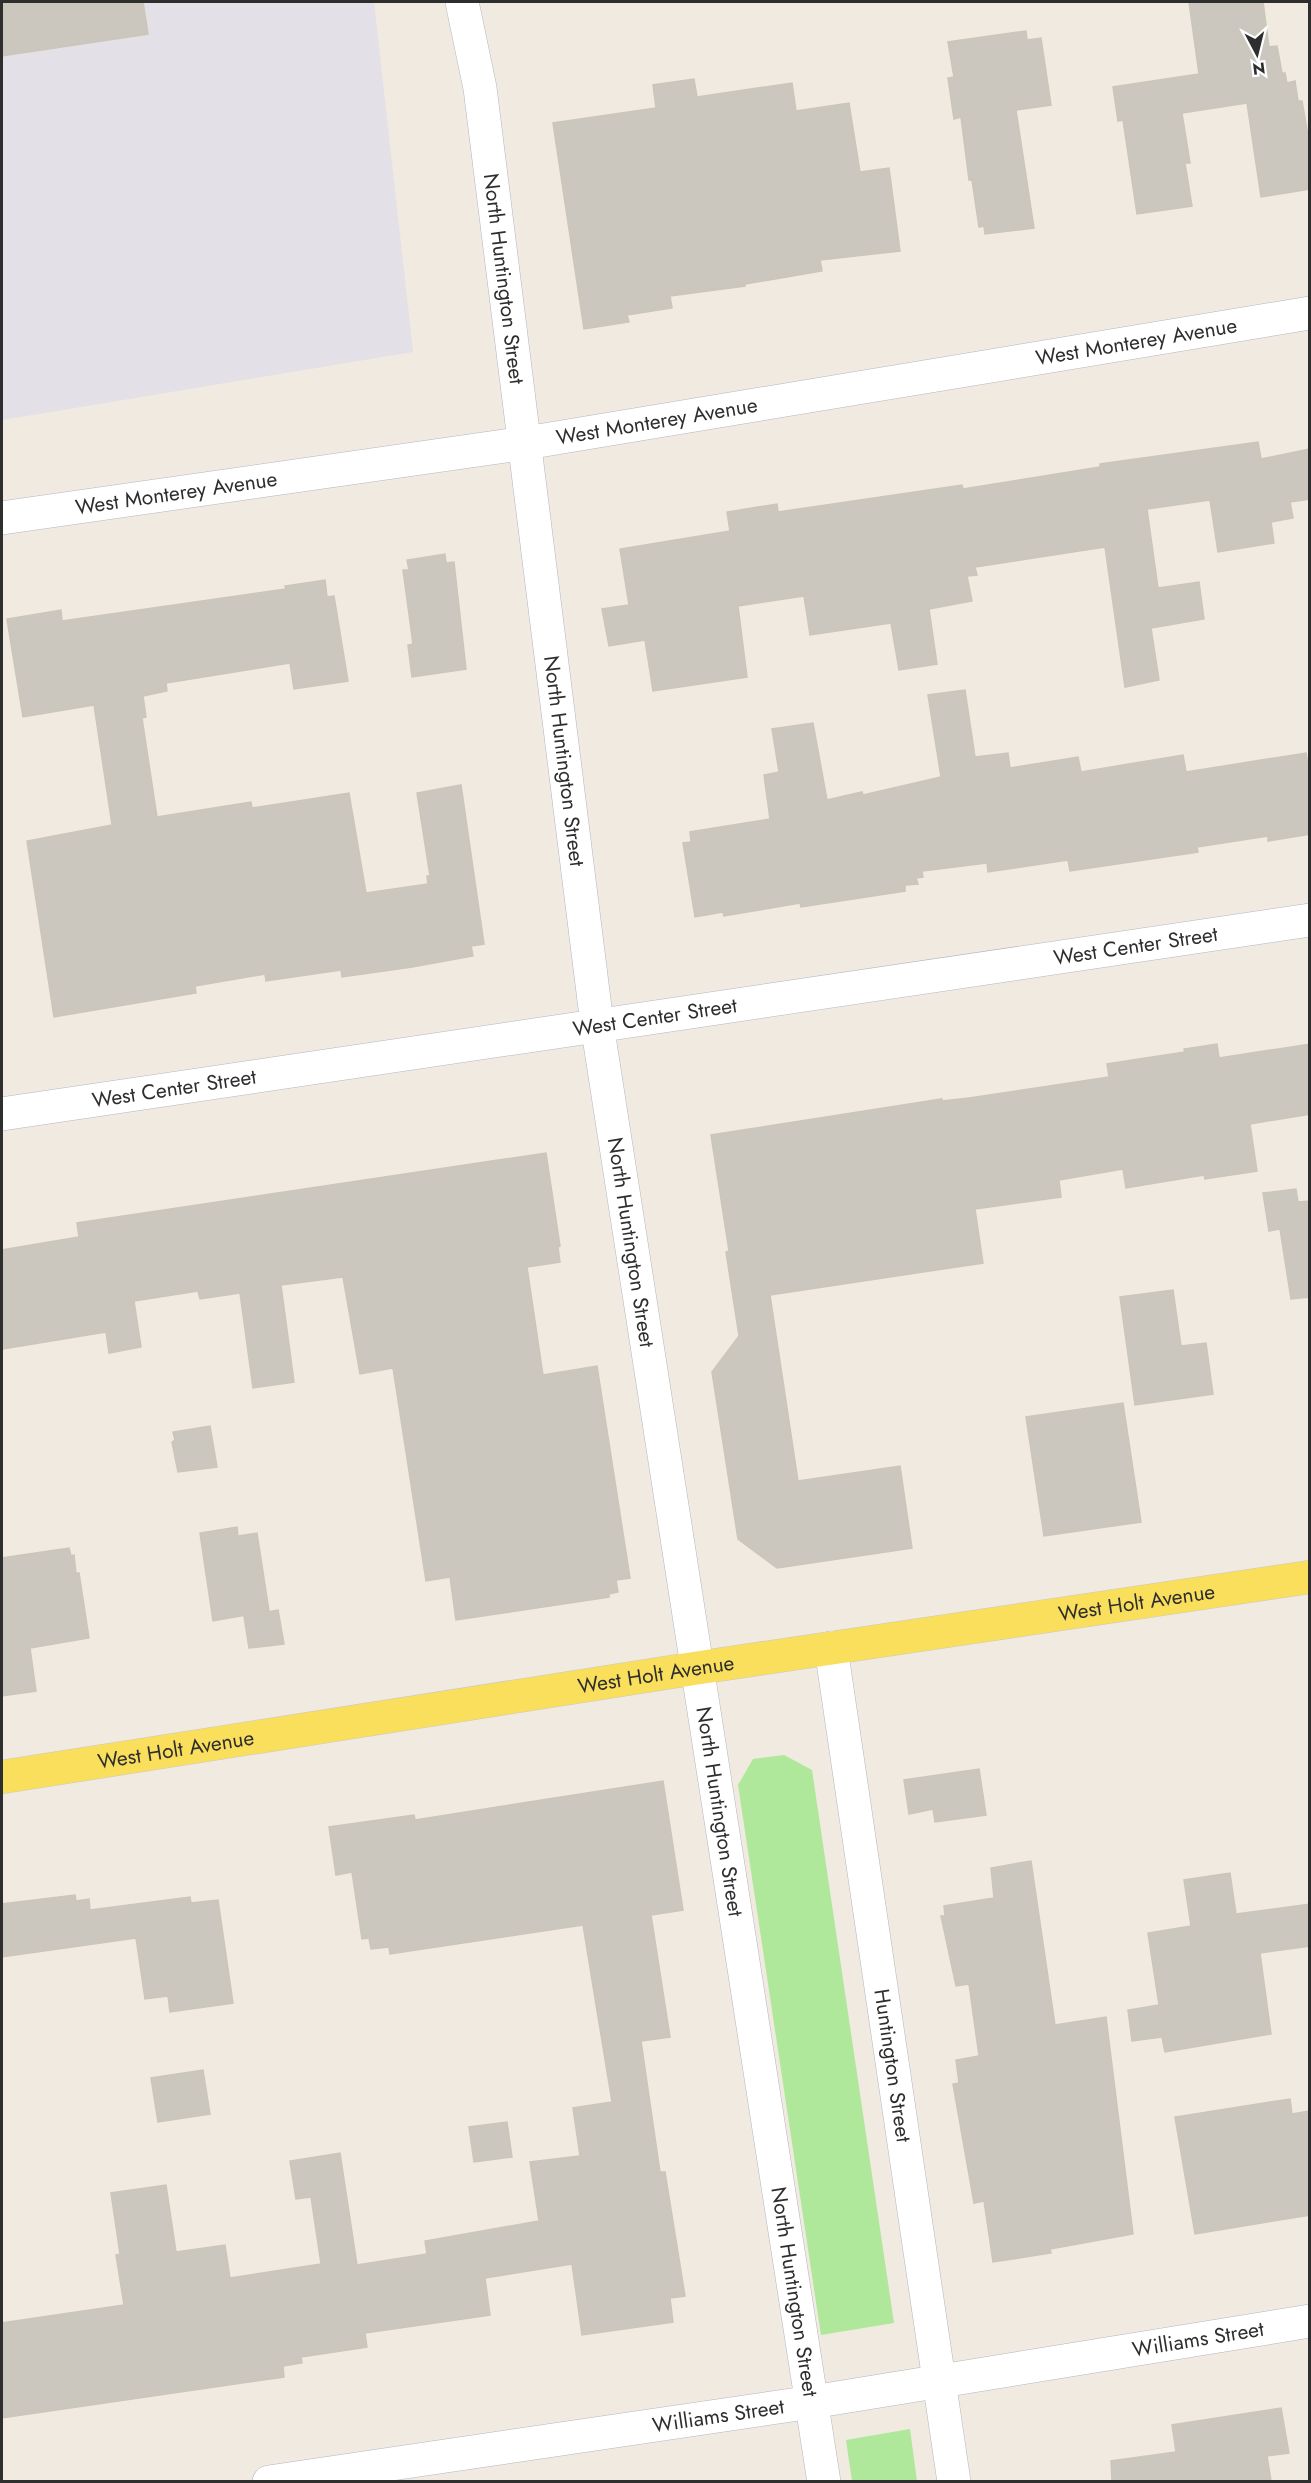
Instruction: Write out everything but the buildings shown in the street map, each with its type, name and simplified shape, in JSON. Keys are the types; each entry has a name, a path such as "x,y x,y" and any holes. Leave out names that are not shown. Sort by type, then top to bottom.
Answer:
{"main road":[{"name":"West Holt Avenue","path":"2,1777 697,1668 1310,1576"}],"street":[{"name":"North Huntington Street","path":"462,2 480,88 597,1024 824,2481"},
{"name":"West Monterey Avenue","path":"2,518 526,442 1310,313"},
{"name":"West Center Street","path":"2,1114 1310,920"},
{"name":"Huntington Street","path":"831,1648 954,2481"},
{"name":"Williams Street","path":"269,2481 812,2402 1310,2321"}],"shaded area":[{"path":"2,2 374,2 413,352 2,420"}],"green space":[{"path":"784,1755 812,1770 894,2323 821,2335 738,1785 753,1759"},
{"path":"910,2429 917,2481 852,2481 846,2440"}]}
